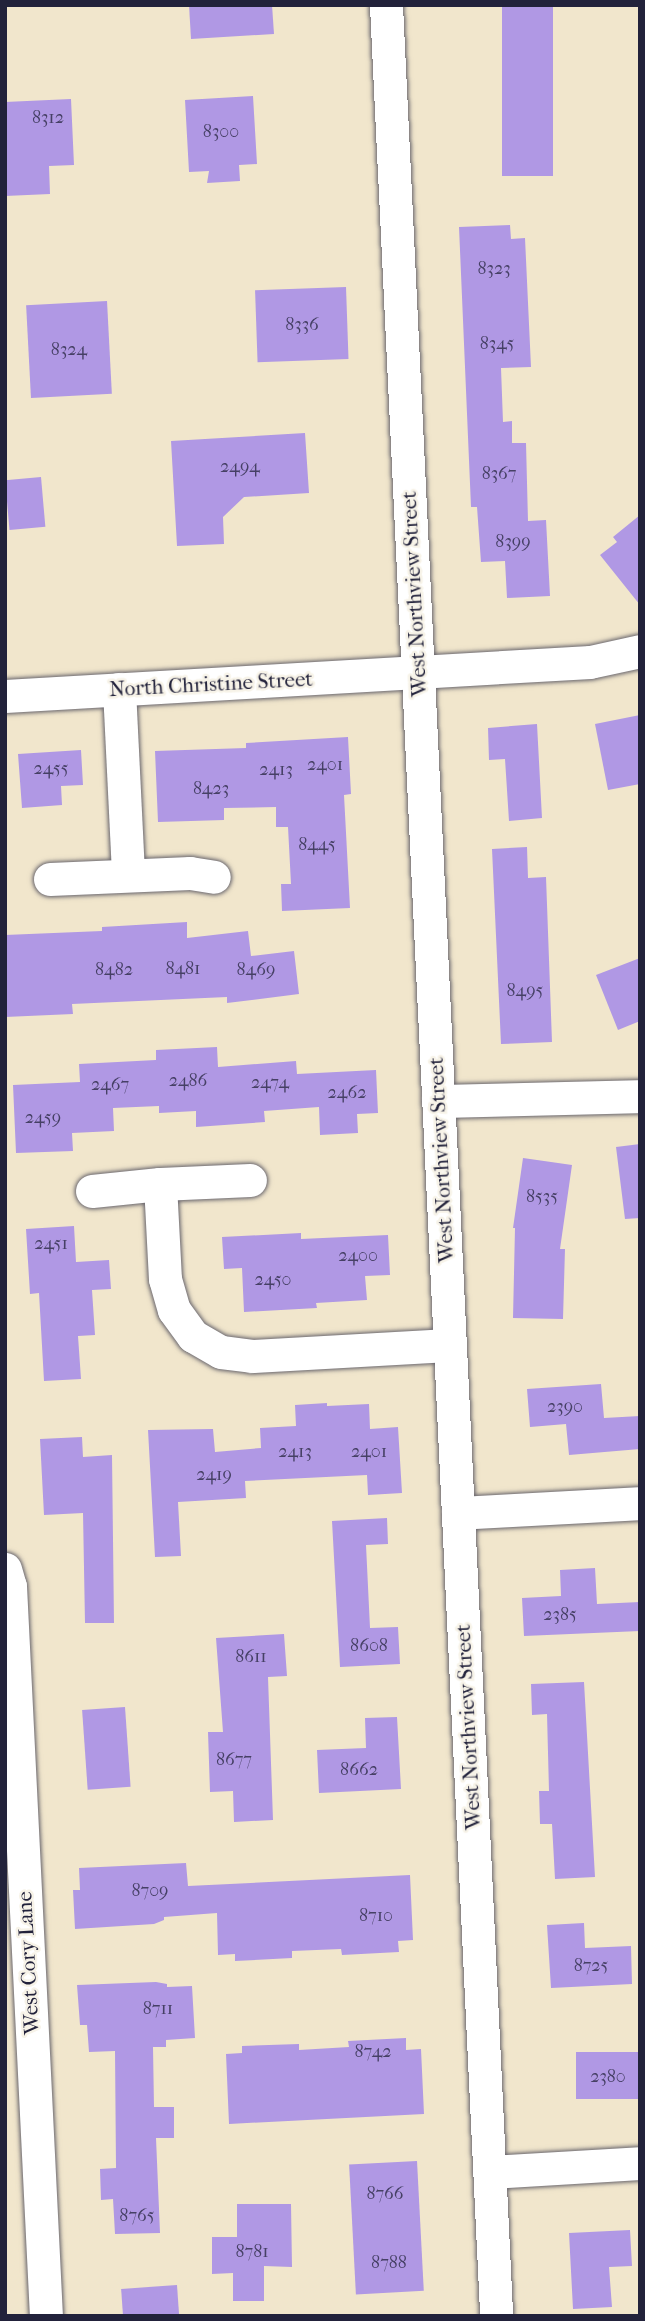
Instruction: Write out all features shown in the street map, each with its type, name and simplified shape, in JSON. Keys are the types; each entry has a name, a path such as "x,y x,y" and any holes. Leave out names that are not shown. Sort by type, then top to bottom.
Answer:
{"street":[{"name":"West Northview Street","path":"386,5 496,2316"},
{"name":"North Christine Street","path":"5,696 590,662 640,651"},
{"path":"119,689 128,875"},
{"path":"50,879 190,873 214,877"},
{"path":"438,1101 640,1096"},
{"path":"92,1191 160,1184 250,1180"},
{"path":"160,1184 165,1279 174,1310 193,1336 221,1352 252,1356 450,1345"},
{"path":"458,1513 640,1503"},
{"name":"West Cory Lane","path":"5,1569 10,1586 18,2011 46,2316"},
{"path":"489,2172 640,2163"}],"building":[{"path":"189,5 272,5 274,34 191,39"},
{"path":"502,5 553,5 553,176 502,176"},
{"path":"253,96 257,164 239,165 240,181 207,183 209,171 189,172 185,100"},
{"path":"71,99 74,165 49,166 50,194 5,196 5,102"},
{"path":"510,225 511,239 525,238 531,367 501,368 503,422 512,421 512,443 526,443 528,521 546,520 550,596 507,598 505,561 481,562 477,507 471,507 459,227"},
{"path":"346,287 349,359 258,362 255,290"},
{"path":"107,301 112,394 31,398 26,305"},
{"path":"305,433 309,493 244,497 223,517 224,544 177,546 171,441"},
{"path":"41,477 45,527 9,530 5,480"},
{"path":"640,515 640,605 600,555 617,542 613,537"},
{"path":"640,715 640,784 608,790 595,724"},
{"path":"537,724 542,818 509,821 505,759 489,760 488,728"},
{"path":"348,737 351,794 344,795 350,908 282,911 281,884 291,884 288,827 276,827 276,807 224,808 224,820 158,822 155,751 246,748 246,743"},
{"path":"81,750 83,785 61,786 62,805 22,808 18,754"},
{"path":"527,847 528,878 546,877 552,1042 501,1044 492,849"},
{"path":"187,922 187,938 248,931 251,956 294,951 299,994 227,1003 227,997 72,1004 73,1014 5,1017 5,935 102,931 102,927"},
{"path":"640,958 640,1021 618,1030 596,975"},
{"path":"217,1047 218,1067 296,1061 297,1074 376,1070 378,1113 357,1114 358,1133 320,1135 319,1107 264,1111 265,1122 196,1127 196,1111 159,1113 159,1106 113,1108 114,1131 72,1133 73,1151 16,1153 13,1085 80,1082 79,1064 156,1060 156,1050"},
{"path":"640,1144 640,1218 625,1219 616,1147"},
{"path":"523,1158 572,1165 560,1249 565,1249 563,1319 513,1318 513,1228"},
{"path":"74,1226 76,1262 109,1260 111,1289 92,1290 95,1335 78,1336 81,1379 44,1381 39,1293 30,1294 26,1229"},
{"path":"301,1233 301,1239 388,1235 390,1275 365,1276 367,1300 316,1303 317,1308 244,1312 242,1268 224,1269 222,1237"},
{"path":"601,1384 604,1418 640,1416 640,1449 569,1455 566,1424 530,1427 527,1389"},
{"path":"327,1403 327,1406 369,1404 370,1429 398,1427 402,1493 368,1495 367,1475 245,1481 246,1498 178,1502 181,1556 155,1557 148,1430 213,1429 215,1452 261,1448 260,1428 296,1426 295,1405"},
{"path":"82,1437 83,1457 112,1455 114,1623 85,1623 83,1513 44,1515 40,1439"},
{"path":"387,1518 388,1544 366,1545 370,1628 398,1627 400,1664 340,1667 332,1521"},
{"path":"595,1568 597,1604 640,1602 640,1631 524,1636 522,1598 561,1596 560,1570"},
{"path":"284,1634 287,1676 268,1677 273,1820 234,1822 233,1791 210,1792 208,1732 223,1732 216,1638"},
{"path":"584,1682 595,1877 555,1879 552,1824 540,1824 539,1791 549,1791 547,1714 532,1715 531,1684"},
{"path":"125,1707 131,1787 88,1790 82,1710"},
{"path":"397,1717 401,1789 319,1793 317,1750 366,1748 365,1718"},
{"path":"186,1863 188,1886 410,1875 413,1940 398,1941 399,1952 342,1955 341,1949 292,1951 292,1958 235,1961 235,1954 218,1955 217,1913 164,1917 164,1920 154,1924 75,1929 73,1890 80,1890 79,1868"},
{"path":"584,1923 585,1948 631,1946 632,1984 551,1988 547,1925"},
{"path":"156,1982 167,1984 167,1987 192,1986 195,2038 166,2040 166,2047 153,2047 154,2107 174,2107 174,2138 156,2138 160,2233 115,2234 113,2199 101,2200 100,2169 116,2168 115,2051 89,2052 87,2025 80,2025 77,1985"},
{"path":"406,2038 406,2050 421,2049 424,2114 229,2124 226,2054 242,2053 242,2046 299,2044 299,2050 349,2047 348,2041"},
{"path":"576,2052 640,2052 640,2099 576,2099"},
{"path":"417,2161 424,2291 356,2294 349,2165"},
{"path":"237,2204 291,2204 292,2267 264,2266 264,2301 233,2301 233,2273 212,2274 212,2237 237,2237"},
{"path":"630,2230 632,2266 609,2267 612,2307 573,2309 569,2233"},
{"path":"177,2285 179,2316 123,2316 121,2289"}]}
